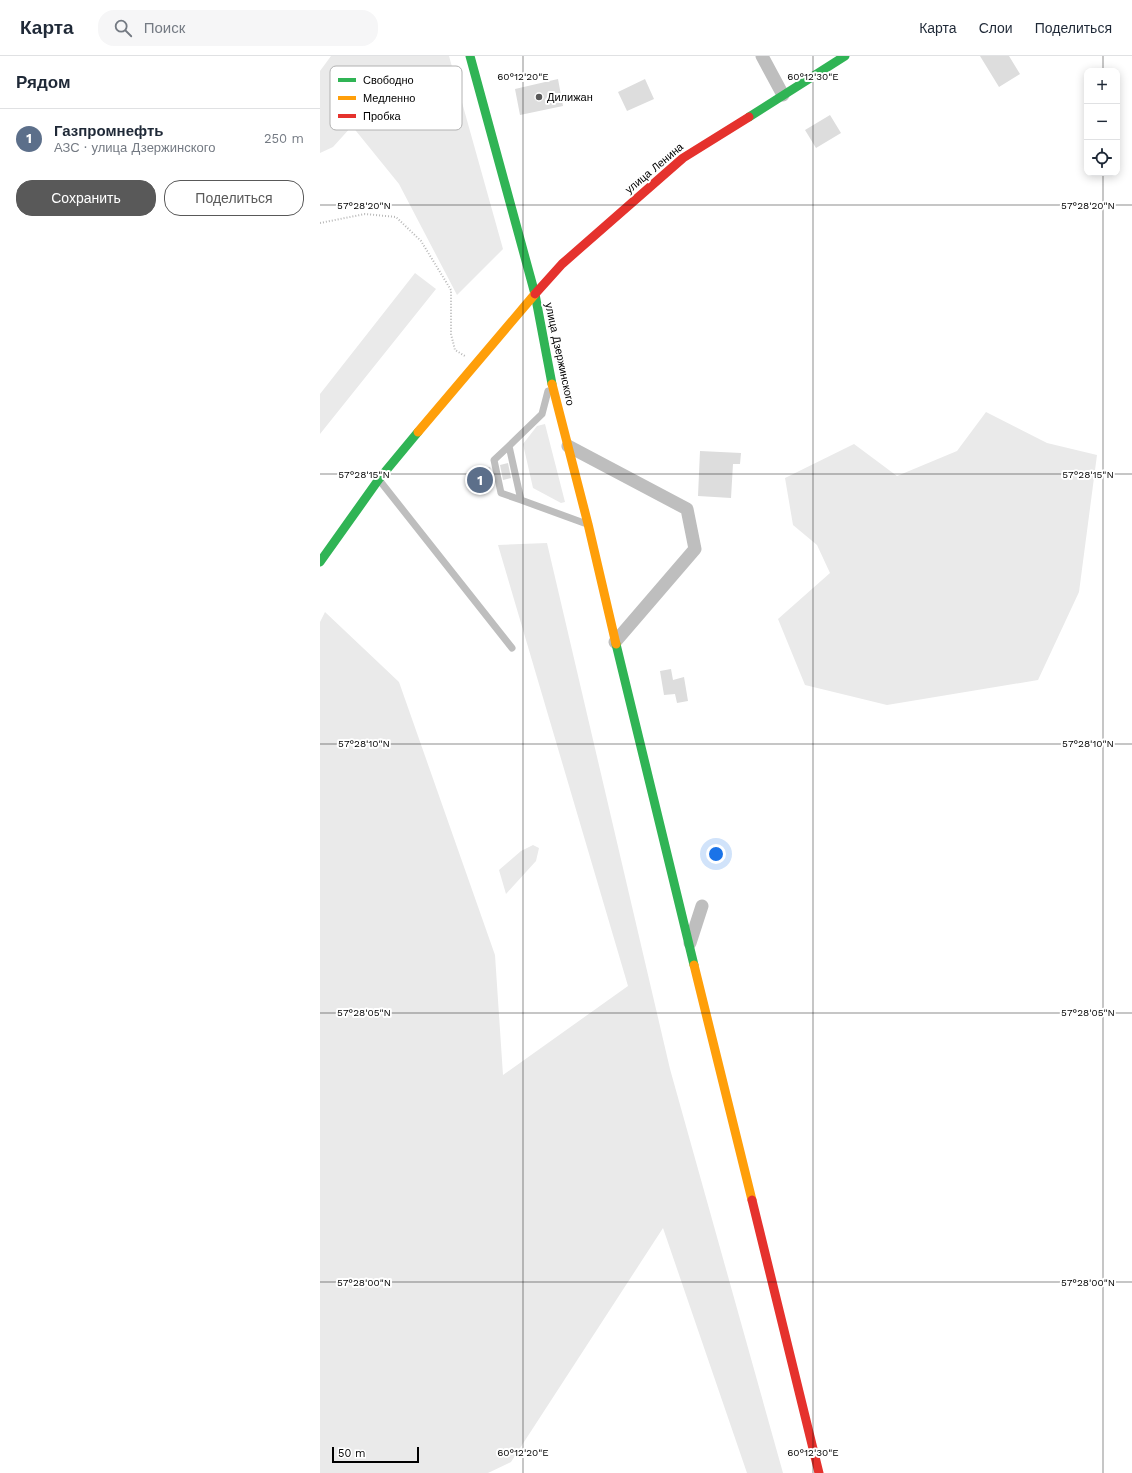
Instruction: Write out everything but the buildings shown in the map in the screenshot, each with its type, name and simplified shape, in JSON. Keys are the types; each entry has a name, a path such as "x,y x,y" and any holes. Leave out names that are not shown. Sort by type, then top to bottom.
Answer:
{"main road":[{"name":"улица Дзержинского","path":"470,56 535,294 551,378 588,524 619,658 819,1473"},
{"name":"улица Ленина","path":"320,562 379,479 562,264 682,158 845,56"}],"street":[{"path":"762,56 783,95"},
{"path":"568,446 687,509 695,549 616,642"},
{"path":"690,944 702,906"}],"lane":[{"path":"551,378 542,414 494,460 501,492 588,524"},
{"path":"509,446 520,500"},
{"path":"379,479 512,648"}],"path":[{"path":"320,223 365,214 396,217 421,240 451,290 451,334 455,350 478,363"}],"shaded area":[{"path":"331,56 449,56 452,66 330,66 330,130 348,130 333,147 320,153 320,71"},
{"path":"462,102 503,249 457,295 399,184 355,130 462,130"},
{"path":"415,273 436,289 320,434 320,394"},
{"path":"986,412 1047,443 1097,455 1079,592 1038,680 887,705 805,685 778,619 830,573 817,545 793,525 785,478 854,444 897,476 957,451"},
{"path":"545,424 565,502 561,503 533,488 523,444 537,426"},
{"path":"547,543 670,1069 783,1473 747,1473 663,1228 511,1462 488,1473 320,1473 320,622 325,612 399,682 495,955 503,1075 628,986 498,545"},
{"path":"533,845 539,848 536,861 506,894 499,870 521,851"}],"traffic: fast":[{"path":"470,56 535,294 552,384"},
{"path":"749,117 845,56"},
{"path":"320,562 379,479 418,432"},
{"path":"616,644 694,965"}],"traffic: slow":[{"path":"418,432 535,294"},
{"path":"552,384 588,524 616,644"},
{"path":"694,965 752,1200"}],"traffic: jam":[{"path":"535,294 562,264 683,158 749,117"},
{"path":"752,1200 819,1473"}],"place":[{"name":"Дилижан","path":"539,97"},
{"name":"Газпромнефть","path":"480,480"}]}
